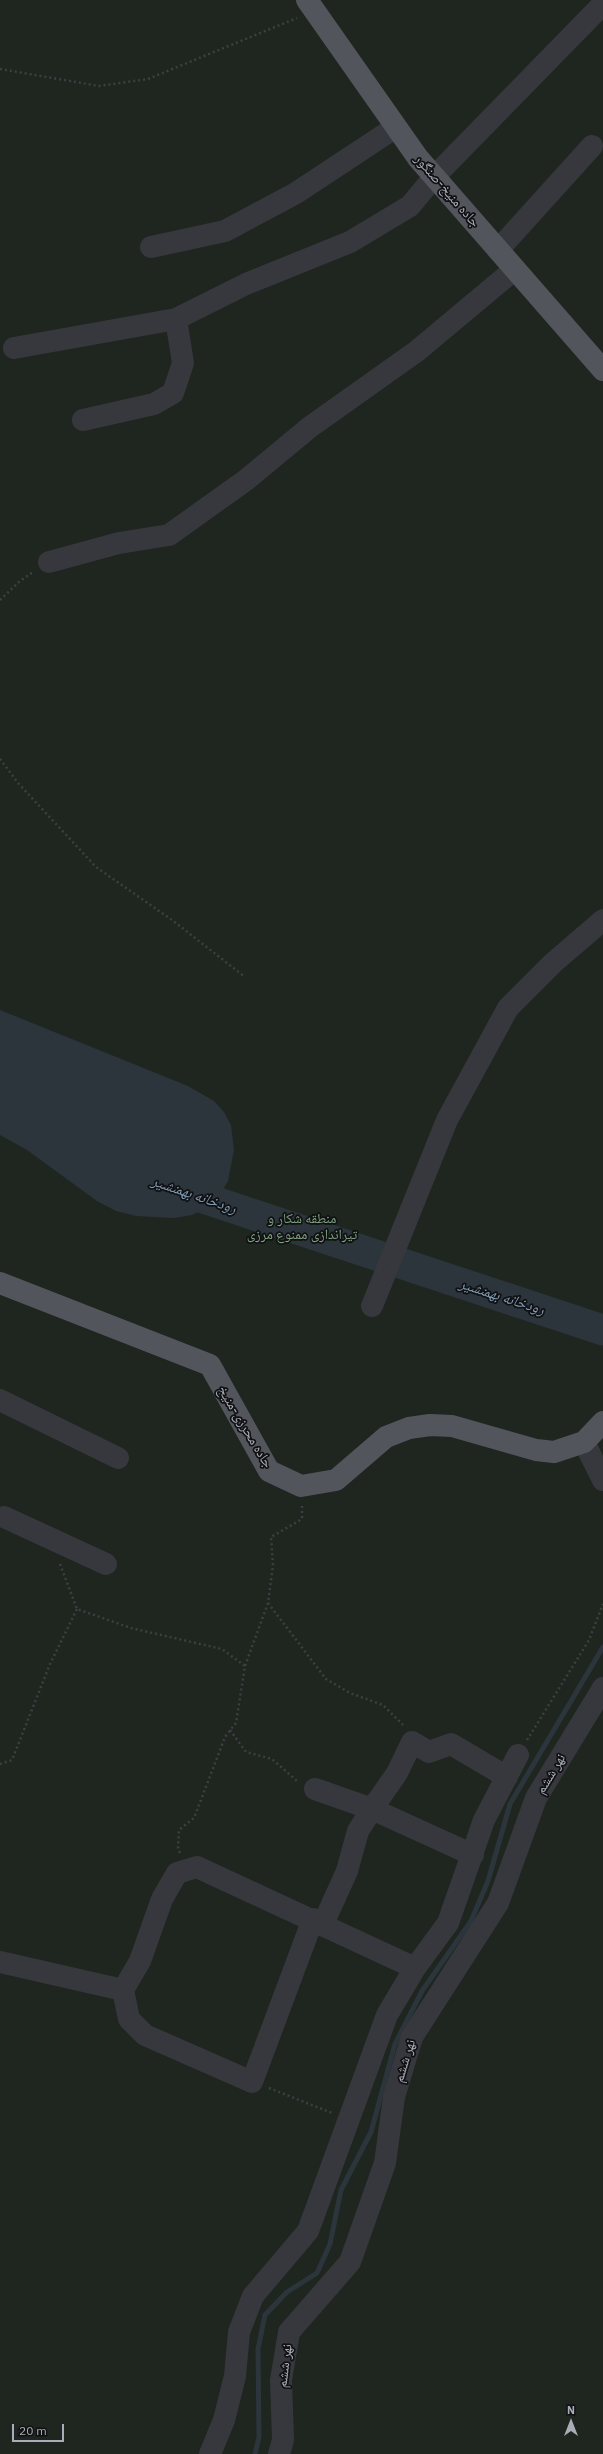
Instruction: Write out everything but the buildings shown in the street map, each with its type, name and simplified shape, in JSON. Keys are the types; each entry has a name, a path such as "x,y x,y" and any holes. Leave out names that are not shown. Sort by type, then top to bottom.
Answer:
{"main road":[{"name":"جاده منیخ-صنگور","path":"315,3 396,127 434,177 603,370"},
{"name":"جاده محرزی-منیخ","path":"0,1283 210,1365 269,1471 301,1486"},
{"path":"301,1486 336,1480 386,1437 416,1427 430,1425 452,1426 536,1450 554,1452 584,1442 603,1422"}],"street":[{"path":"14,348 176,319 246,284 350,242 410,206 434,177 603,4"},
{"path":"151,246 225,230 296,193 396,127"},
{"path":"498,250 592,146"},
{"path":"49,562 119,543 169,535 246,480 310,428 417,351 515,269"},
{"path":"83,420 154,404 173,393 183,363 176,319"},
{"path":"372,1306 447,1120 508,1008 553,963 603,920"},
{"path":"0,1400 118,1458"},
{"path":"584,1442 603,1480"},
{"path":"1,1520 52,1539 106,1564"},
{"name":"نهر ششم","path":"279,2454 283,2440 281,2380 289,2332 350,2262 385,2163 394,2098 412,2037 498,1902 536,1798 603,1688"},
{"path":"415,1968 318,1921 197,1867 177,1873 162,1899 140,1961 123,1990 129,2019 145,2035 252,2082 318,1921 346,1871 358,1831 397,1773 412,1742 429,1752 451,1744 507,1777"},
{"path":"210,2454 224,2420 235,2376 239,2332 253,2296 308,2231 387,2015 415,1968 448,1923 484,1820 518,1755"},
{"path":"315,1789 372,1809 473,1855"},
{"path":"0,1962 123,1990"}],"path":[{"path":"0,69 99,86 148,79 315,3"},
{"path":"0,600 20,581 49,562"},
{"path":"0,759 18,783 96,867 172,920 246,978"},
{"path":"186,1870 178,1847 179,1830 194,1818 209,1775 225,1737 236,1723 245,1666 268,1603 273,1565 271,1537 302,1519 301,1486"},
{"path":"0,1764 12,1760 50,1664 77,1609 52,1539"},
{"path":"268,1603 326,1679 350,1693 383,1705 401,1721 412,1742"},
{"path":"518,1755 589,1640 603,1604"},
{"path":"77,1609 131,1628 222,1649 245,1666"},
{"path":"230,1730 246,1752 272,1759 299,1782 315,1789"},
{"path":"252,2082 349,2119"}],"green space":[{"name":"منطقه شکار و تیراندازی ممنوع مرزی","path":"0,0 603,0 603,2454 0,2454"}],"water":[{"path":"0,1010 188,1086 214,1101 224,1112 231,1125 234,1150 228,1181 219,1196 207,1208 192,1215 174,1218 136,1216 116,1211 97,1201 27,1150 0,1135"}],"waterway":[{"name":"رودخانه بهمنشیر","path":"173,1188 603,1330"},
{"path":"255,2454 259,2437 258,2349 265,2315 287,2292 317,2273 330,2244 341,2190 371,2132 395,2044 422,1991 471,1921 488,1881 510,1804 603,1647"}]}
